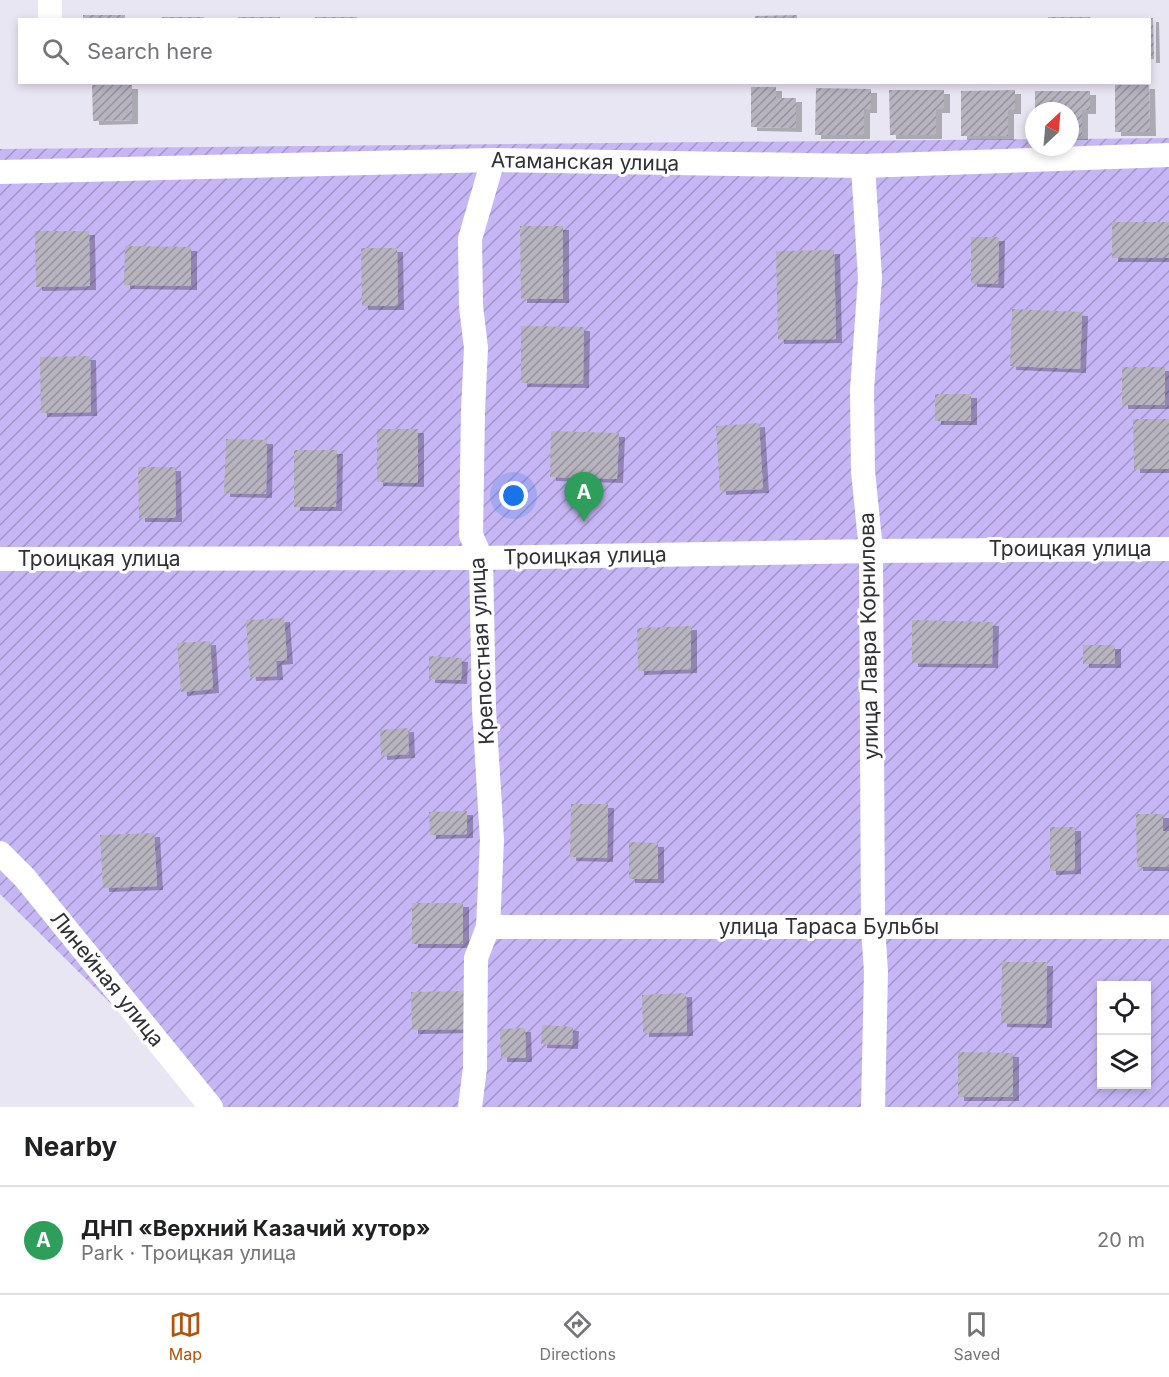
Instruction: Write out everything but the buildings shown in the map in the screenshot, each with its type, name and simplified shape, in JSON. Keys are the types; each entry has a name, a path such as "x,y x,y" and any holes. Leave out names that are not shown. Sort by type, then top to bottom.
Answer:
{"street":[{"path":"50,0 50,18"},
{"name":"Атаманская улица","path":"0,172 493,160 863,166 1169,155"},
{"name":"Крепостная улица","path":"470,1107 475,1068 476,958 488,927 492,840 484,709 481,558 471,535 476,348 471,306 470,239 493,160"},
{"name":"улица Лавра Корнилова","path":"863,166 870,278 862,390 863,471 871,551 873,927 876,972 873,1107"},
{"name":"Троицкая улица","path":"0,559 481,558 871,551 1169,549"},
{"name":"Линейная улица","path":"0,853 25,878 211,1107"},
{"name":"улица Тараса Бульбы","path":"488,927 1169,927"}],"shaded area":[{"path":"1169,138 1169,1107 211,1107 195,1087 0,894 0,149 1025,139 1025,156 1079,156 1079,139"}],"place":[{"name":"ДНП «Верхний Казачий хутор»","path":"584,522"}]}
